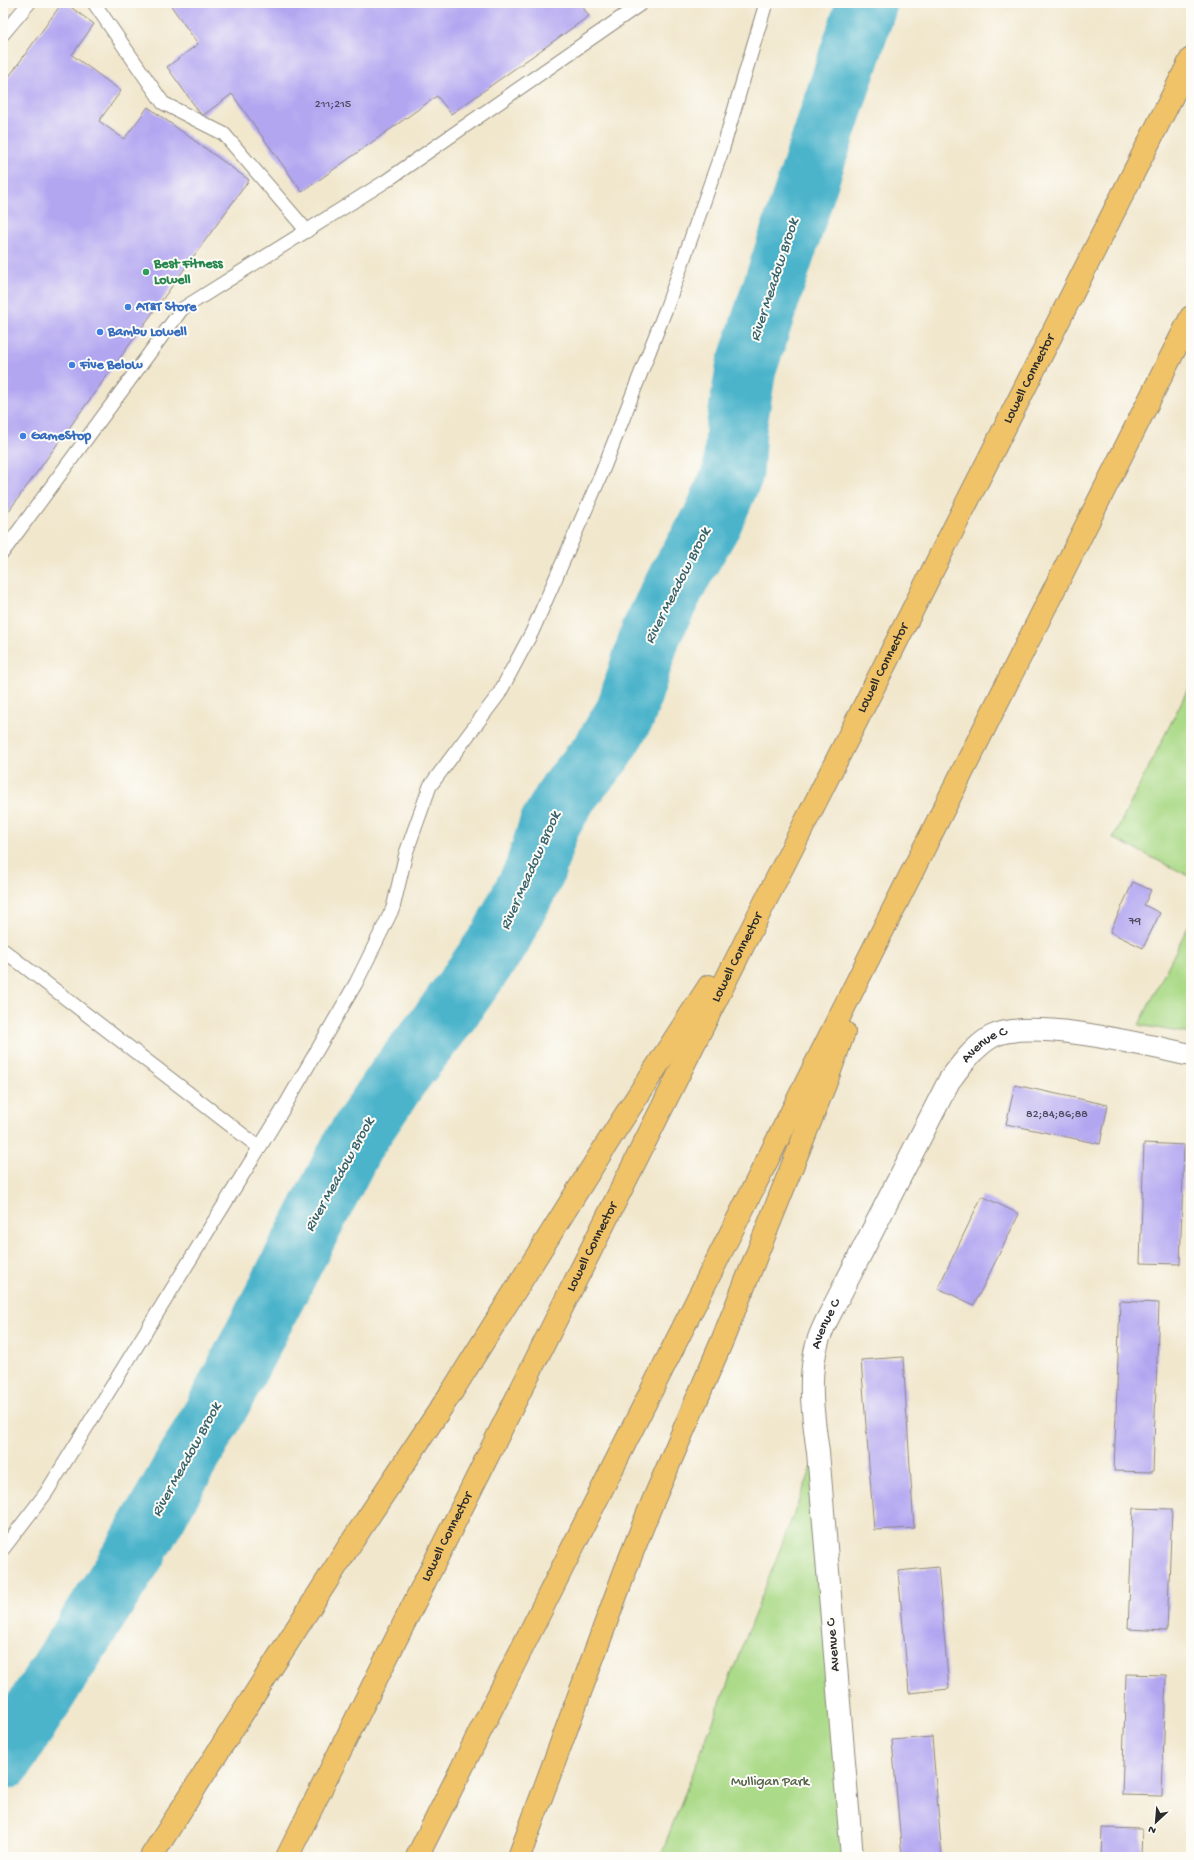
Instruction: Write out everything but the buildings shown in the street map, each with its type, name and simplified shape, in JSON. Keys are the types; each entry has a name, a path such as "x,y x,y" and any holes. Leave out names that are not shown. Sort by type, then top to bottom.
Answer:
{"highway":[{"name":"Lowell Connector","path":"287,1857 769,894 1191,59"},
{"path":"418,1857 1191,317"},
{"path":"151,1857 351,1543 453,1390 611,1137 769,894"},
{"path":"519,1857 628,1563 722,1341 826,1082 874,946"}],"street":[{"name":"Avenue C","path":"852,1857 818,1452 812,1405 813,1368 818,1341 835,1304 949,1081 966,1058 991,1037 1019,1030 1064,1031 1191,1054"}],"lane":[{"path":"3,34 29,3"},
{"path":"94,3 162,103 224,134 307,231"},
{"path":"3,552 182,309 397,174 642,3"},
{"path":"3,1548 46,1493 260,1148 356,983 393,908 406,853 430,786 499,694 532,632 601,475 667,306 723,148 766,3"},
{"path":"3,950 260,1148"}],"green space":[{"path":"1191,683 1191,877 1113,838"},
{"path":"1191,920 1191,1034 1139,1025"},
{"name":"Mulligan Park","path":"818,1452 852,1857 660,1857"}],"waterway":[{"name":"River Meadow Brook","path":"3,1760 134,1554 217,1408 355,1141 399,1076 442,1021 500,939 534,873 549,826 568,793 602,752 626,712 651,633 679,577 712,521 733,473 736,429 746,369 867,3"}],"place":[{"name":"Best Fitness Lowell","path":"146,272"},
{"name":"AT&T Store","path":"128,307"},
{"name":"Bambu Lowell","path":"100,332"},
{"name":"Five Below","path":"72,365"},
{"name":"GameStop","path":"23,436"}]}
